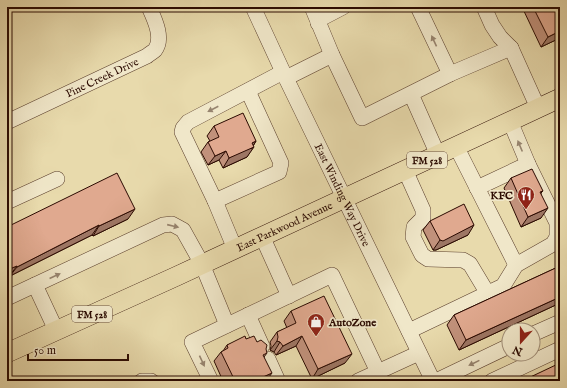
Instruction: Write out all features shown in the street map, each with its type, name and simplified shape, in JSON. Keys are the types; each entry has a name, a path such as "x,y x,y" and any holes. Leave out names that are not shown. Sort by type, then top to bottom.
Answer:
{"main road":[{"name":"East Parkwood Avenue","path":"7,353 560,98"}],"street":[{"name":"Pine Creek Drive","path":"7,122 147,56 155,50 158,40 158,31 149,7"},
{"name":"East Winding Way Drive","path":"253,7 419,353 435,381"},
{"path":"312,7 332,55 362,118 450,74 511,48"},
{"path":"318,23 322,18 343,7"},
{"path":"418,7 450,74"},
{"path":"484,7 492,25 500,37 511,48 538,108"},
{"path":"234,249 215,201 182,132 183,128 188,122 248,91 332,55"},
{"path":"215,201 279,172 281,163 248,91"},
{"path":"411,94 438,155"},
{"path":"409,331 503,286 516,265 553,244 557,237 557,223 528,164 510,121"},
{"path":"456,146 516,265"},
{"path":"477,188 528,164"},
{"path":"405,170 423,210 423,218 414,227 413,237 422,255 428,259 463,260 470,264 488,294"},
{"path":"7,202 57,179"},
{"path":"7,298 163,225 172,224 183,230 202,264 227,325"},
{"path":"262,236 289,296"},
{"path":"211,381 192,342 332,275 378,372"},
{"path":"35,285 56,330"},
{"path":"248,315 278,381"},
{"path":"541,330 560,322"},
{"path":"492,381 560,349"},
{"path":"435,381 501,350"},
{"path":"358,381 419,353"},
{"path":"142,381 151,381"}],"building":[{"path":"533,7 560,7 560,31 548,37"},
{"path":"243,113 256,141 252,143 254,147 229,158 226,151 215,156 208,142 219,137 214,126"},
{"path":"532,169 543,191 540,192 548,208 528,217 511,178"},
{"path":"117,173 135,209 99,225 17,267 7,270 7,227"},
{"path":"464,204 474,225 443,241 440,240 430,221"},
{"path":"560,266 560,297 505,322 501,322 501,324 466,340 454,315"},
{"path":"324,296 352,354 318,369 302,336 283,346 277,341 277,332 296,323 291,311"},
{"path":"245,336 246,339 254,336 257,342 261,340 267,345 267,353 263,355 272,373 254,381 235,381 221,352 228,348 227,345"},
{"path":"560,363 560,381 522,381"}],"place":[{"name":"KFC","path":"526,210"},
{"name":"AutoZone","path":"316,337"}]}
